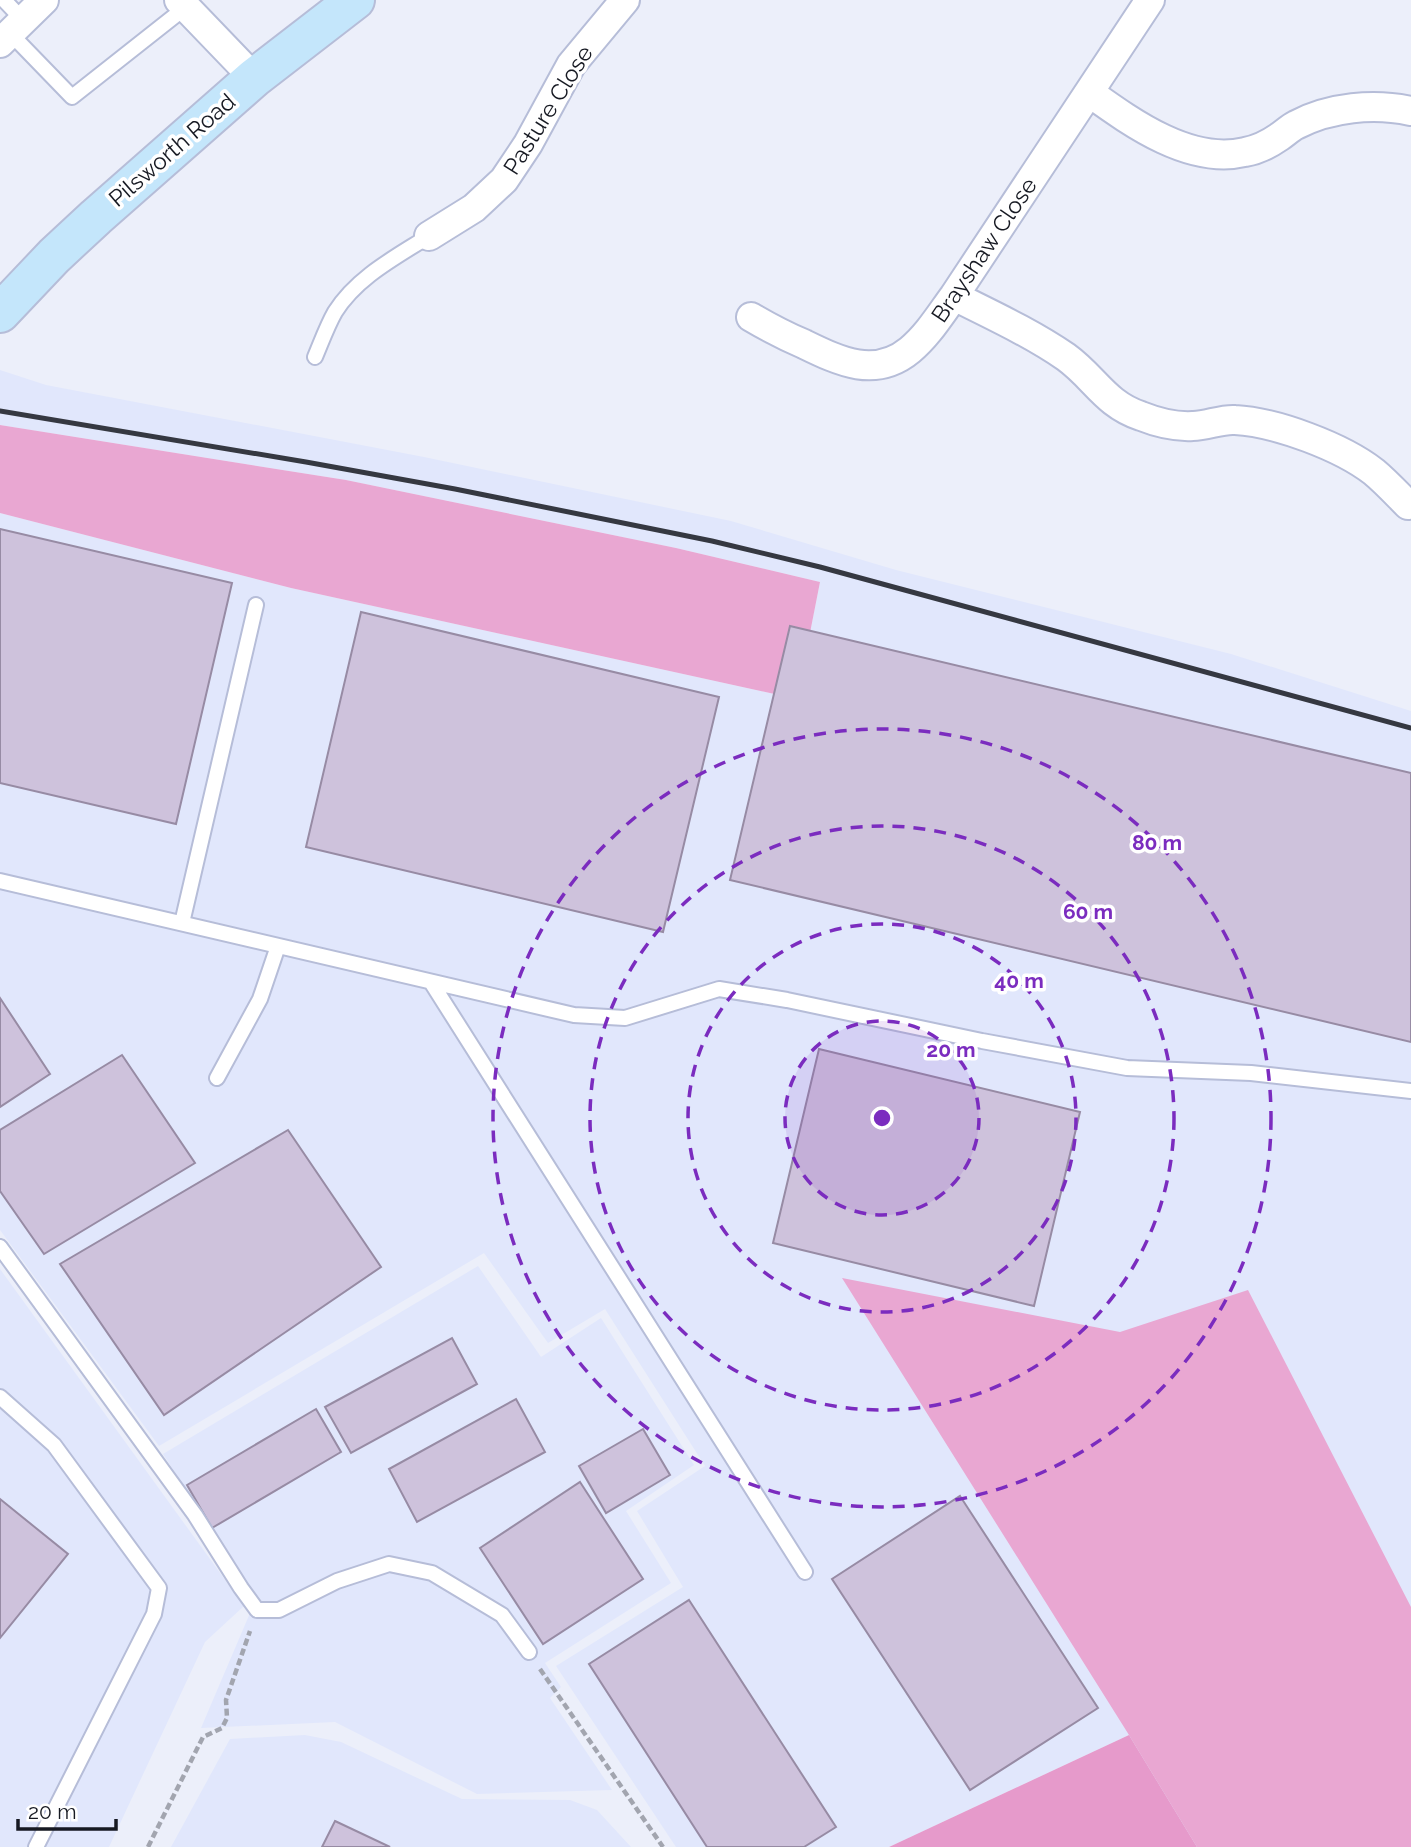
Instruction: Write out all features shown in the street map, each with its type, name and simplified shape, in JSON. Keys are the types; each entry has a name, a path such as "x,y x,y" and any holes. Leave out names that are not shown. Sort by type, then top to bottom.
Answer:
{"street":[{"path":"11,32 44,0"},
{"name":"Pilsworth Road","path":"0,313 77,234 254,78 355,0"},
{"name":"Pasture Close","path":"429,236 474,208 504,180 528,144 571,65 625,0"},
{"name":"Brayshaw Close","path":"751,317 832,358 855,365 873,366 891,362 908,352 926,335 954,296 1150,0"},
{"path":"182,4 254,78"},
{"path":"1090,93 1131,122 1161,138 1191,149 1232,155 1248,152 1318,115 1344,109 1389,107 1411,111"},
{"path":"954,296 1042,341 1079,368 1103,394 1130,412 1165,423 1192,427 1233,419 1263,424 1299,435 1343,453 1373,472 1408,505"}],"lane":[{"path":"4,0 11,32 72,97 182,4"},
{"path":"315,357 335,312 348,296 375,270 429,236"},
{"path":"182,923 256,605"},
{"path":"0,881 574,1014 625,1018 719,989 787,1000 1127,1068 1251,1073 1411,1091"},
{"path":"217,1078 260,999 278,946"},
{"path":"431,982 805,1572"},
{"path":"0,1247 195,1515 257,1610 279,1610 337,1581 389,1564 432,1573 502,1615 529,1653"},
{"path":"0,1396 54,1445 159,1588 154,1614 36,1847"}],"path":[{"path":"148,1847 203,1737 222,1728 227,1718 226,1700 257,1610"},
{"path":"529,1653 663,1847"}],"shaded area":[{"path":"0,370 46,385 424,457 731,521 896,570 1231,654 1411,711 1411,1847 1197,1847 1129,1735 889,1847 676,1847 556,1666 683,1587 637,1511 705,1466 605,1309 548,1343 484,1253 159,1446 0,1230 0,513 291,588 797,699 820,582 676,548 346,480 0,425"},
{"path":"0,425 346,480 676,548 820,582 797,699 291,588 0,513"},
{"path":"478,1266 541,1357 601,1318 694,1465 626,1511 671,1583 545,1663 561,1687 550,1698 612,1790 477,1794 335,1722 201,1728 256,1599 163,1454"},
{"path":"0,1269 244,1606 205,1642 109,1847 0,1847"},
{"path":"842,1278 1120,1332 1248,1290 1411,1607 1411,1847 1197,1847"},
{"path":"305,1735 341,1742 462,1799 570,1800 597,1810 631,1847 171,1847 230,1739"},
{"path":"1129,1735 1197,1847 889,1847"}],"building":[{"path":"0,529 232,583 176,824 0,783"},
{"path":"361,612 719,697 663,932 306,847"},
{"path":"790,626 1411,773 1411,1042 730,880"},
{"path":"0,998 50,1074 0,1107"},
{"path":"819,1049 1080,1112 1034,1306 773,1243"},
{"path":"122,1055 195,1163 44,1254 0,1191 0,1130"},
{"path":"288,1130 381,1267 164,1415 60,1264"},
{"path":"452,1338 477,1384 351,1453 325,1407"},
{"path":"516,1399 545,1452 417,1522 389,1469"},
{"path":"316,1409 341,1452 212,1528 187,1485"},
{"path":"643,1429 670,1475 606,1513 579,1466"},
{"path":"580,1482 643,1579 543,1644 480,1548"},
{"path":"960,1496 1098,1708 970,1790 832,1579"},
{"path":"0,1499 68,1554 0,1638"},
{"path":"689,1600 836,1827 804,1847 707,1847 589,1664"},
{"path":"335,1821 390,1847 322,1847"}],"railway":[{"path":"0,411 455,489 712,541 820,567 1411,728"}]}
